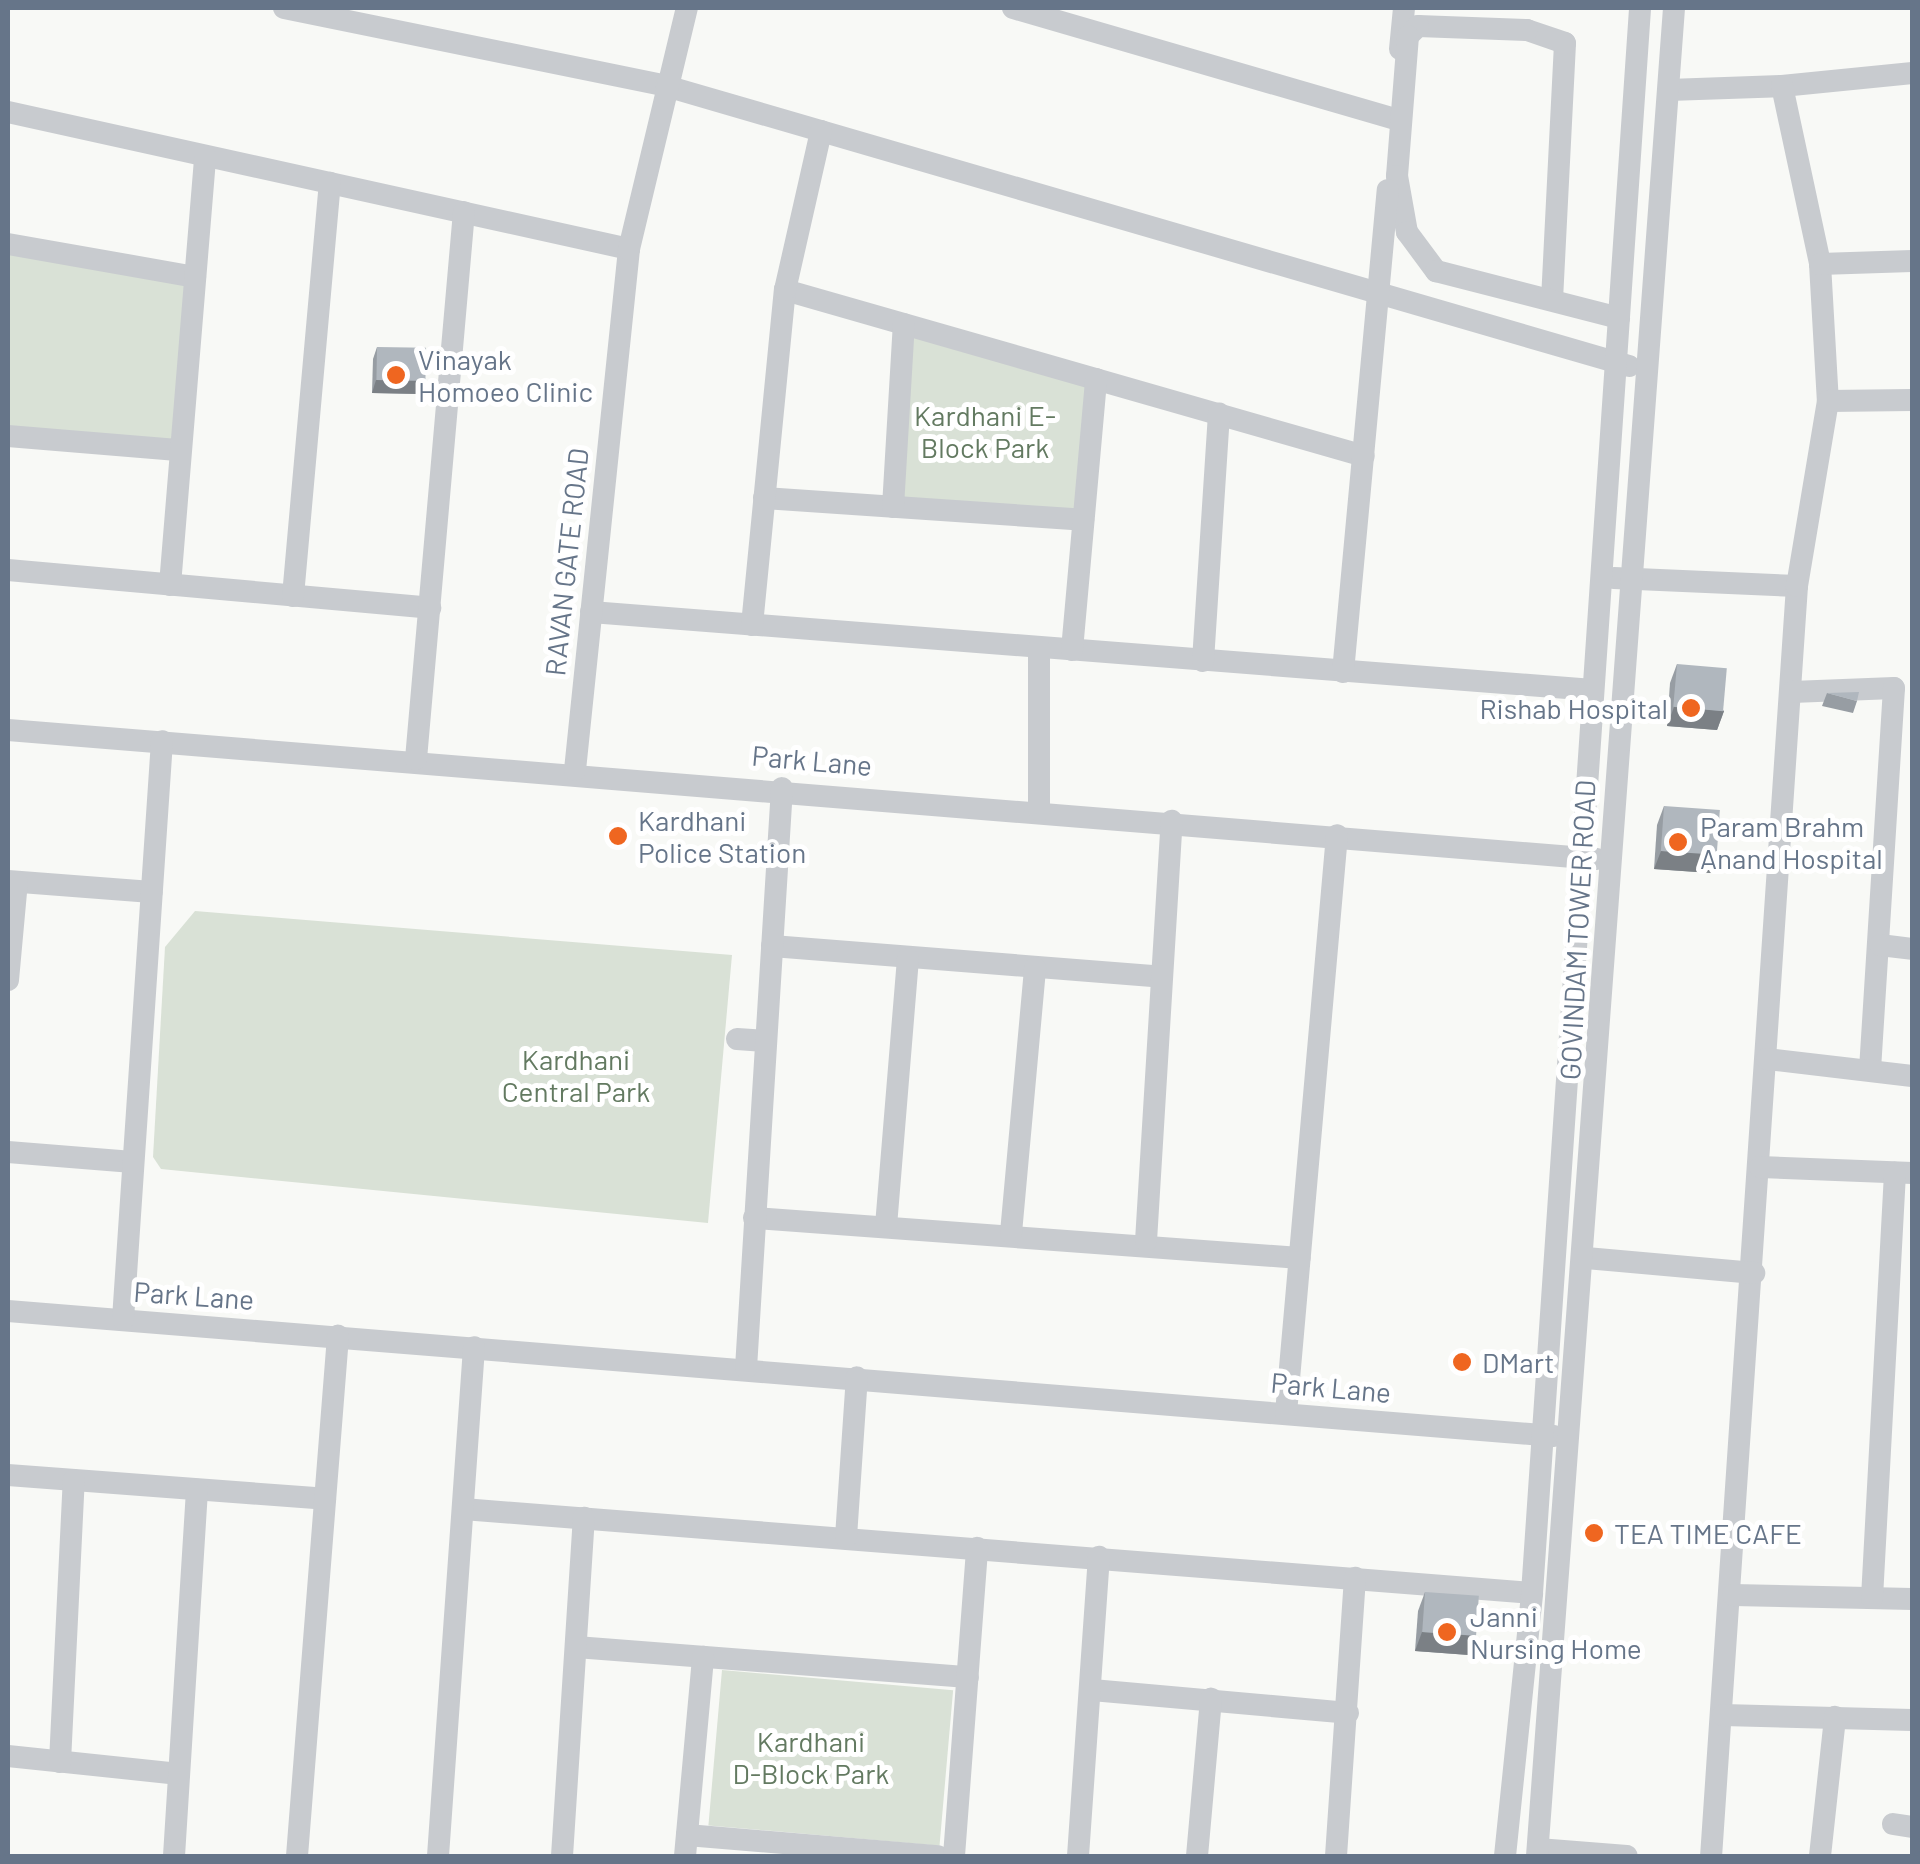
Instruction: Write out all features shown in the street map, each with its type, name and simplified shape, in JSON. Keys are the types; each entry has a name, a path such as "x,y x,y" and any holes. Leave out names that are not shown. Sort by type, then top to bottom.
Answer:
{"street":[{"path":"284,8 666,86 1646,372"},
{"name":"RAVAN GATE ROAD","path":"575,770 628,249 687,8"},
{"path":"1014,8 1394,119"},
{"path":"1343,672 1404,8"},
{"name":"GOVINDAM TOWER ROAD","path":"1505,1856 1532,1592 1640,8"},
{"name":"GOVINDAM TOWER ROAD","path":"1538,1853 1586,1258 1629,580 1674,8"},
{"path":"1552,300 1565,43 1527,30 1418,26 1408,36 1398,176 1408,232 1436,270 1620,318"},
{"path":"1669,90 1782,86 1912,73"},
{"path":"1712,1856 1733,1595 1797,586 1828,401 1820,264 1782,86"},
{"path":"8,112 628,249"},
{"path":"752,625 785,290 821,131"},
{"path":"170,584 205,156"},
{"path":"293,596 330,183"},
{"path":"416,759 464,212"},
{"path":"8,244 194,277"},
{"path":"1820,264 1912,261"},
{"path":"785,290 1364,456"},
{"path":"893,507 904,324"},
{"path":"1072,650 1096,379"},
{"path":"1828,401 1912,400"},
{"path":"1203,661 1220,414"},
{"path":"8,436 180,450"},
{"path":"764,498 1084,520"},
{"path":"8,570 430,608"},
{"path":"1602,576 1797,586"},
{"path":"591,612 1593,690"},
{"path":"1039,648 1039,810"},
{"path":"1792,692 1903,690 1870,1069"},
{"name":"Park Lane","path":"8,730 575,770 1610,860"},
{"path":"123,1320 134,1162 148,1100 152,892 162,741"},
{"path":"746,1368 782,788"},
{"path":"1146,1241 1172,821"},
{"path":"1286,1413 1337,835"},
{"path":"8,980 12,881 152,892"},
{"path":"1880,945 1912,949"},
{"path":"772,946 1162,977"},
{"path":"886,1226 908,959"},
{"path":"1011,1233 1035,968"},
{"path":"736,1039 766,1040"},
{"path":"1767,1059 1912,1076"},
{"path":"8,1152 134,1162"},
{"path":"1760,1167 1904,1173 1872,1598"},
{"path":"754,1218 1146,1241 1300,1258"},
{"path":"1586,1258 1754,1272"},
{"name":"Park Lane","path":"8,1310 1572,1438"},
{"path":"297,1856 338,1336"},
{"path":"438,1856 474,1346"},
{"path":"846,1537 857,1377"},
{"path":"8,1475 325,1499"},
{"path":"60,1762 74,1480"},
{"path":"174,1856 197,1490"},
{"path":"462,1510 1532,1592"},
{"path":"562,1856 584,1518"},
{"path":"954,1856 978,1548"},
{"path":"1078,1856 1099,1558"},
{"path":"1336,1856 1356,1578"},
{"path":"1733,1595 1912,1599"},
{"path":"576,1648 968,1677"},
{"path":"703,1657 686,1846 938,1856"},
{"path":"1092,1690 1348,1713"},
{"path":"1197,1856 1212,1699"},
{"path":"1723,1716 1912,1720"},
{"path":"1820,1856 1835,1717"},
{"path":"8,1756 179,1774"},
{"path":"1538,1853 1626,1856"}],"green space":[{"path":"8,244 195,277 180,450 8,436"},
{"name":"Kardhani E- Block Park","path":"904,324 1096,379 1083,520 893,507"},
{"name":"Kardhani Central Park","path":"195,911 732,955 708,1223 161,1169 153,1157 165,947"},
{"name":"Kardhani D-Block Park","path":"722,1670 953,1690 940,1846 708,1825"}],"building":[{"path":"377,347 426,348 425,381 376,380"},
{"path":"1677,664 1727,668 1723,711 1673,707"},
{"path":"1859,692 1857,701 1827,693"},
{"path":"1664,806 1720,810 1717,855 1661,851"},
{"path":"1425,1592 1479,1596 1476,1636 1422,1632"}],"place":[{"name":"Vinayak Homoeo Clinic","path":"396,375"},
{"name":"Rishab Hospital","path":"1691,708"},
{"name":"Kardhani Police Station","path":"618,836"},
{"name":"Param Brahm Anand Hospital","path":"1678,842"},
{"name":"DMart","path":"1462,1362"},
{"name":"TEA TIME CAFE","path":"1594,1533"},
{"name":"Janni Nursing Home","path":"1447,1632"}]}
